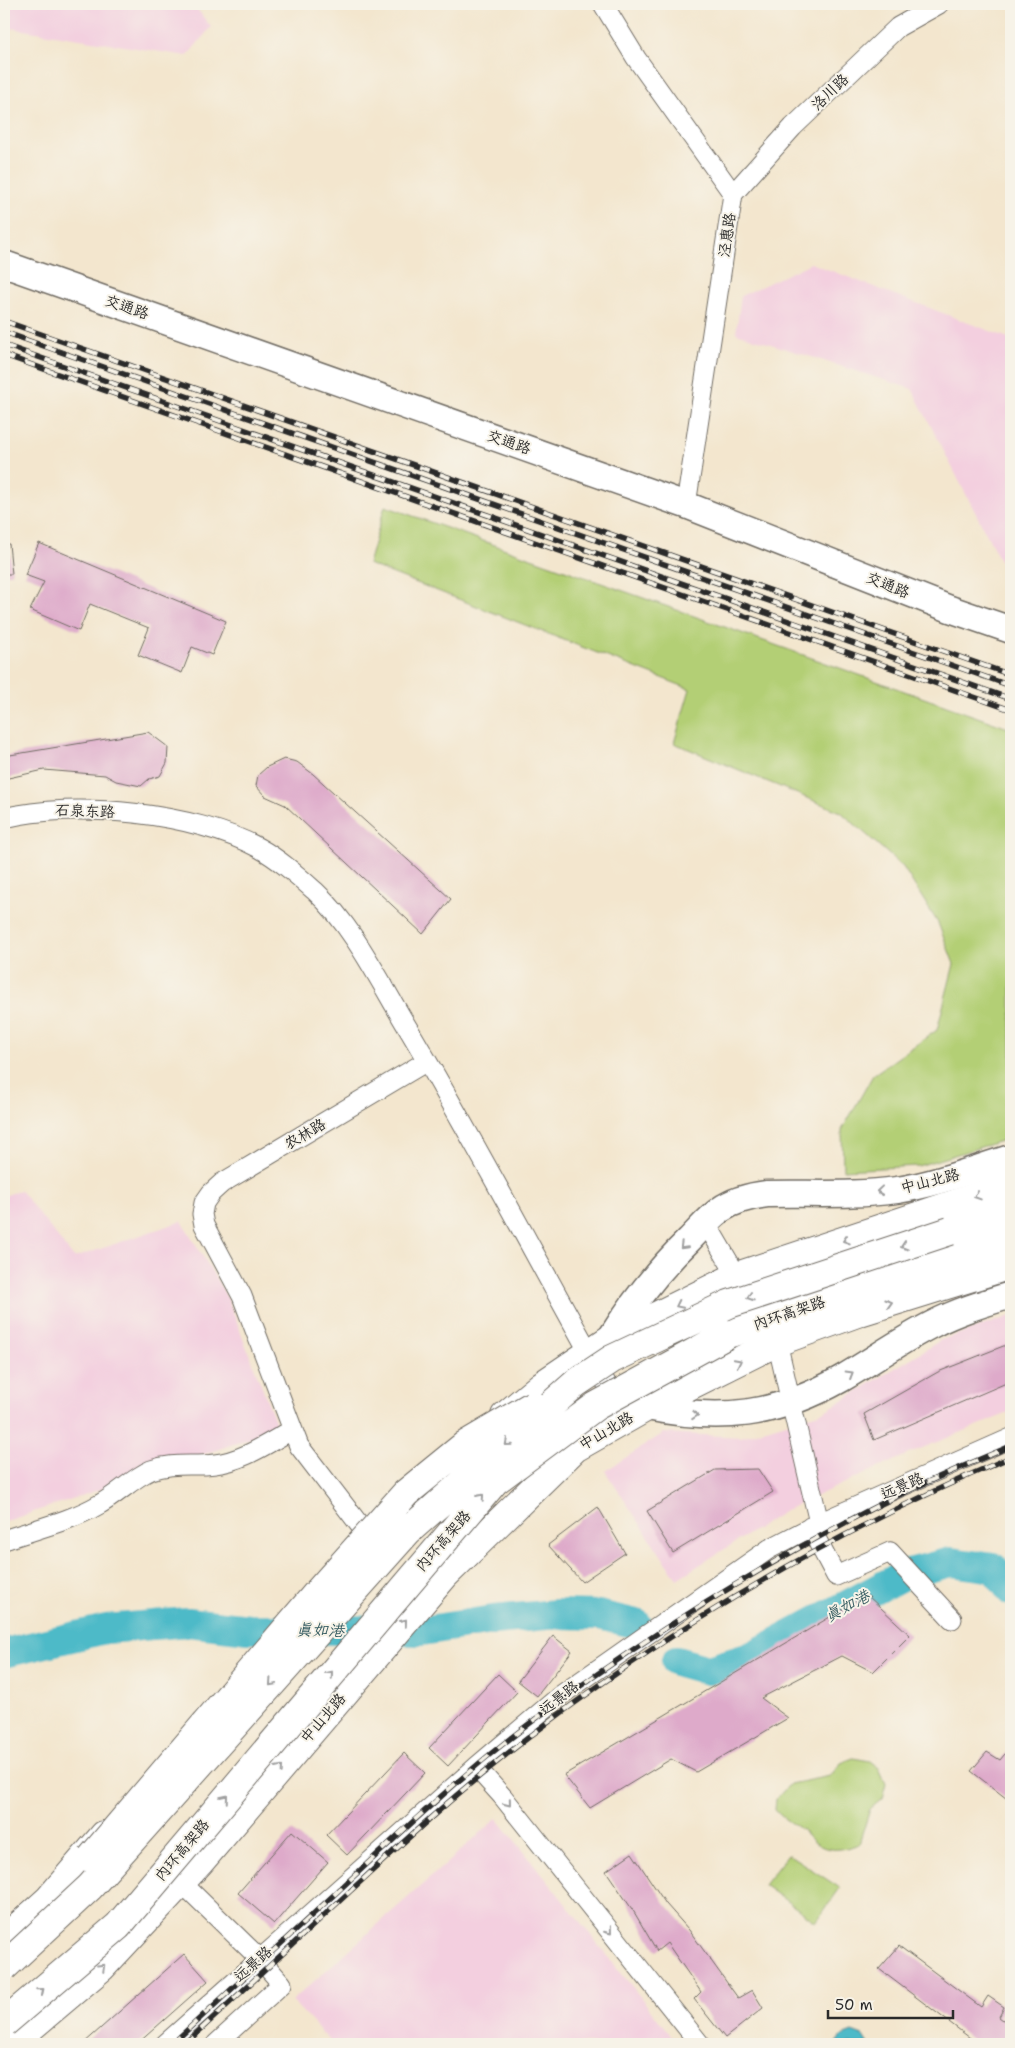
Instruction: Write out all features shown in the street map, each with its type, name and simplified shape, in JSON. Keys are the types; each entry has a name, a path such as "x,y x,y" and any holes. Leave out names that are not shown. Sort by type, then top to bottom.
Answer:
{"main road":[{"name":"交通路","path":"4,264 686,505 950,609 1011,630"},
{"name":"中山北路","path":"604,1351 632,1304 661,1268 720,1210 750,1196 767,1194 897,1190 923,1185 1011,1158"},
{"name":"中山北路","path":"11,1933 49,1899 83,1858 476,1441 542,1385 737,1276 1011,1185"},
{"name":"内环高架路","path":"4,1967 90,1887 408,1531 576,1383 604,1351 730,1304 1011,1212"},
{"name":"内环高架路","path":"4,2022 118,1926 495,1481 596,1406 728,1334 1011,1240"},
{"name":"中山北路","path":"12,2044 102,1967 181,1882 445,1575 575,1448 637,1413 777,1342 860,1312 1011,1265"},
{"name":"中山北路","path":"637,1413 731,1415 764,1410 791,1402 842,1378 932,1324 957,1313 1011,1295"},
{"path":"11,1933 73,1880 309,1601 406,1492 465,1445 604,1351"}],"street":[{"name":"泾惠路","path":"603,4 636,58 733,194 686,505"},
{"name":"洛川路","path":"733,194 793,127 898,27 939,4"},
{"name":"石泉东路","path":"4,818 25,812 75,809 166,818 224,832 260,848 316,892 353,938 427,1061"},
{"path":"427,1061 604,1351 637,1413"},
{"name":"农林路","path":"376,1547 309,1460 292,1430 242,1296 204,1225 202,1214 204,1203 222,1183 427,1061"},
{"path":"706,1223 737,1276"},
{"path":"777,1342 791,1402 814,1525 836,1576 890,1552 952,1619"},
{"path":"4,1540 83,1513 112,1497 149,1471 178,1464 215,1464 229,1461 246,1455 292,1430"},
{"name":"远景路","path":"165,2044 476,1767 561,1695 769,1548 814,1525 1011,1438"},
{"path":"476,1767 503,1797 700,2044"},
{"path":"181,1882 260,1958 282,1984 216,2044"}],"shaded area":[{"path":"4,4 193,4 211,27 187,56 4,27"},
{"path":"811,263 1011,339 1011,582 912,389 736,333 741,296"},
{"path":"20,1190 74,1258 182,1221 228,1299 278,1429 4,1522 4,1196"},
{"path":"1011,1316 1011,1412 915,1451 790,1508 677,1579 605,1471 664,1433 741,1437 825,1411 941,1340"},
{"path":"497,1818 678,2044 333,2044 292,2001"}],"green space":[{"path":"385,506 1011,729 1011,1138 918,1166 843,1170 842,1130 873,1075 937,1030 954,964 938,923 903,867 841,812 674,743 690,689 368,564"},
{"path":"853,1758 870,1761 879,1768 886,1784 882,1799 870,1809 859,1844 843,1849 828,1849 815,1843 803,1831 778,1813 775,1810 776,1799 790,1784 830,1776 841,1763"},
{"path":"788,1854 840,1888 816,1922 764,1885"}],"water":[{"path":"852,2032 863,2036 868,2044 836,2044 842,2036"}],"building":[{"path":"39,543 226,621 212,655 192,647 182,673 138,655 149,628 90,604 79,631 30,610 44,582 25,575"},
{"path":"4,544 9,544 12,574 4,574"},
{"path":"148,732 168,747 167,763 160,776 149,779 141,786 116,781 105,775 44,770 4,779 4,756"},
{"path":"284,759 297,762 313,774 451,899 423,934 285,805 265,796 256,786 258,775 267,767"},
{"path":"1011,1343 1011,1381 874,1440 864,1414 938,1372"},
{"path":"758,1469 773,1492 673,1553 647,1511 715,1470"},
{"path":"598,1507 625,1553 582,1582 548,1545"},
{"path":"867,1595 910,1635 873,1672 842,1656 761,1698 788,1718 696,1772 671,1759 590,1808 564,1775"},
{"path":"553,1636 572,1651 537,1696 518,1681"},
{"path":"498,1674 517,1692 448,1766 429,1748"},
{"path":"1009,1749 1011,1750 1011,1802 971,1771 987,1752 1000,1760"},
{"path":"404,1753 425,1773 347,1855 326,1835"},
{"path":"292,1831 328,1862 274,1924 238,1893"},
{"path":"632,1853 666,1904 689,1930 738,1998 752,1990 763,2008 725,2038 694,1999 701,1992 667,1943 657,1951 634,1912 606,1871"},
{"path":"899,1946 981,2007 988,1996 1004,2007 999,2017 1011,2026 1011,2044 978,2044 879,1969"},
{"path":"184,1954 208,1981 137,2044 83,2044"}],"waterway":[{"name":"真如港","path":"676,1661 708,1670 750,1657 905,1574 951,1562 994,1568 1011,1591"},
{"name":"真如港","path":"4,1653 106,1629 188,1622 249,1629 422,1631 493,1620 557,1614 599,1615 637,1624"}],"railway":[{"path":"4,321 1011,675"},
{"path":"4,332 1011,686"},
{"path":"4,345 1011,699"},
{"path":"4,355 1011,710"},
{"path":"172,2044 449,1789 488,1756 578,1687 672,1624 819,1537 904,1493 1011,1446"},
{"path":"185,2044 421,1826 497,1762 557,1716 680,1631 808,1555 942,1487 1011,1457"}]}
